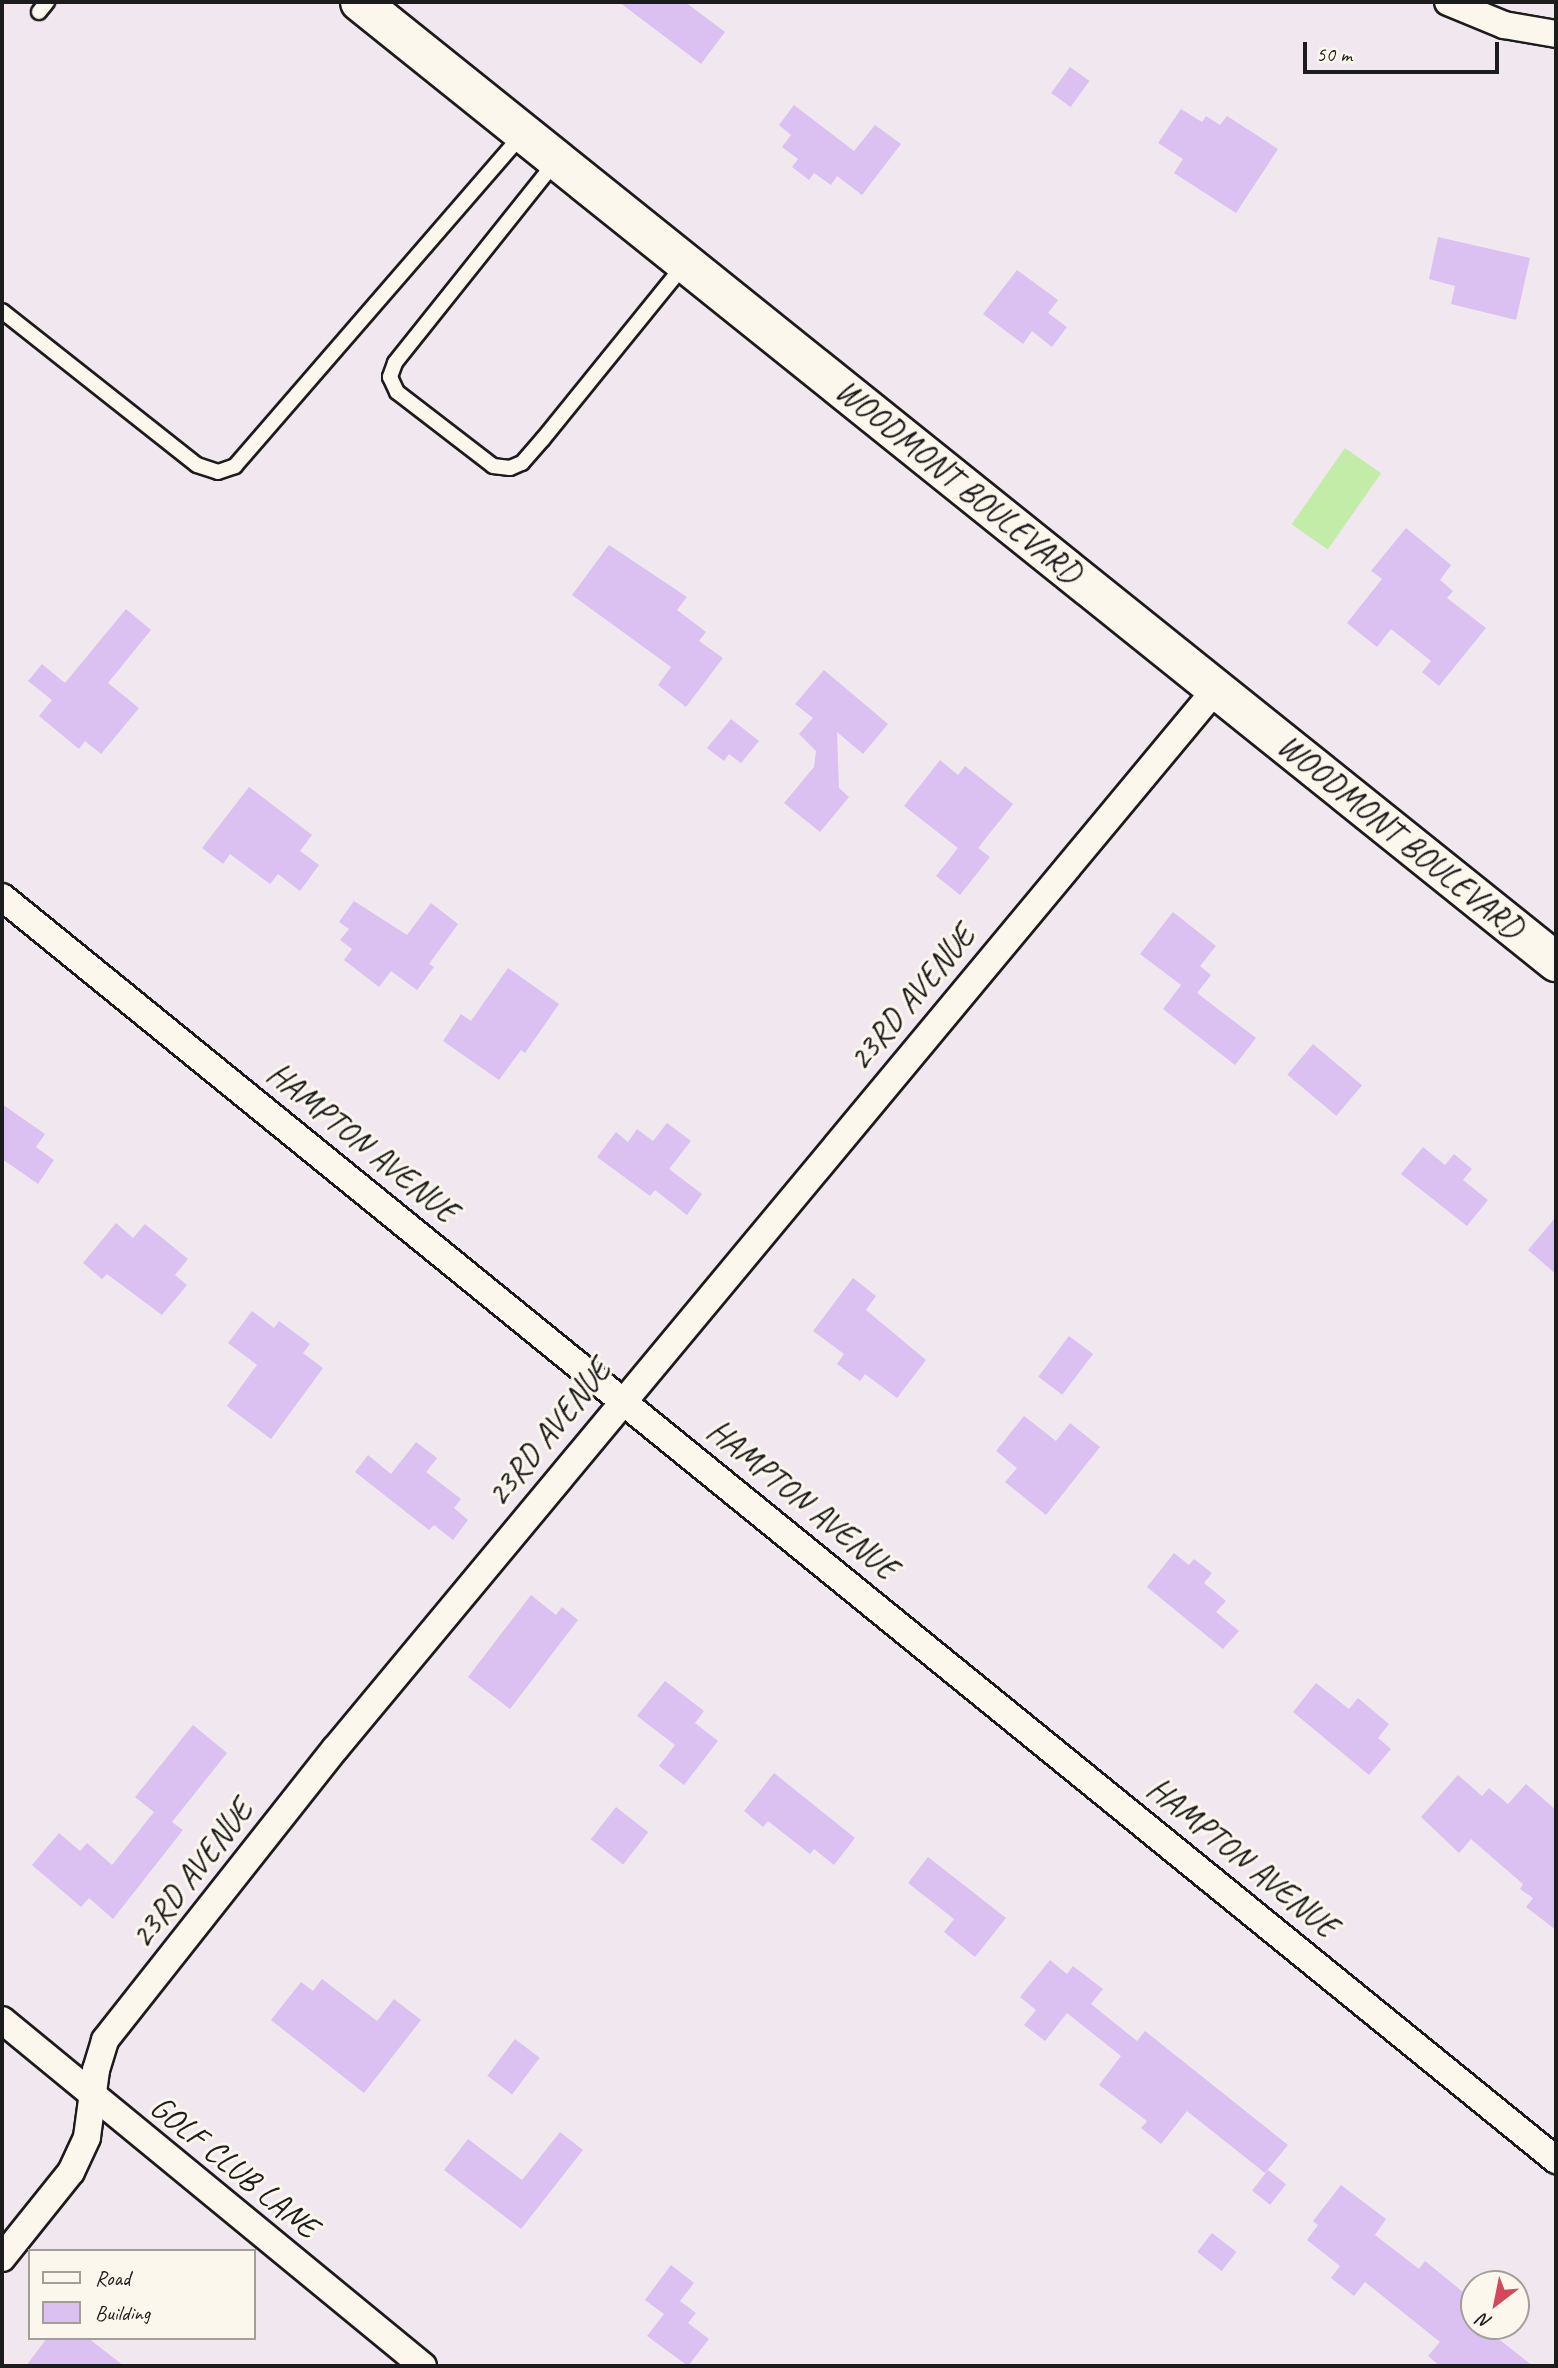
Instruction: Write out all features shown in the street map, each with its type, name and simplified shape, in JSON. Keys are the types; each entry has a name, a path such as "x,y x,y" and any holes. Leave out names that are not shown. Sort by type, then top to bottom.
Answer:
{"main road":[{"name":"WOODMONT BOULEVARD","path":"360,2 1556,962"}],"street":[{"path":"1448,2 1504,24 1556,34"},
{"name":"23RD AVENUE","path":"2,2258 71,2172 87,2137 105,2040 335,1749 623,1399 1216,689"},
{"name":"HAMPTON AVENUE","path":"2,897 623,1399 1556,2160"},
{"name":"GOLF CLUB LANE","path":"2,2020 423,2366"}],"lane":[{"path":"2,312 197,465 218,472 235,466 524,133"},
{"path":"557,160 395,363 390,377 397,392 494,466 510,468 522,463 686,263"}],"green space":[{"path":"1345,448 1381,473 1328,549 1292,524"}],"building":[{"path":"619,2 685,2 725,32 701,64"},
{"path":"1070,67 1089,81 1071,107 1051,93"},
{"path":"794,105 854,151 875,125 901,144 862,195 837,176 831,185 814,173 809,180 792,167 798,159 782,147 791,135 779,125"},
{"path":"1181,109 1202,122 1206,116 1220,125 1227,116 1278,149 1236,213 1174,173 1183,159 1158,143"},
{"path":"1438,237 1530,258 1516,320 1451,304 1455,286 1429,279"},
{"path":"1017,270 1058,300 1048,313 1067,327 1052,347 1032,331 1023,344 983,314"},
{"path":"1406,528 1451,565 1440,580 1453,591 1447,598 1486,628 1439,686 1422,672 1431,661 1391,629 1377,647 1347,623 1382,579 1371,571"},
{"path":"609,545 687,597 677,610 706,632 699,641 723,658 686,707 658,685 671,667 572,595"},
{"path":"126,609 151,630 108,683 139,708 101,754 85,741 79,749 39,716 52,700 28,681 42,664 65,683"},
{"path":"824,670 888,724 863,754 837,732 839,788 849,797 820,832 784,803 814,767 816,751 799,734 813,718 795,704"},
{"path":"731,719 759,741 741,763 729,754 724,761 707,748"},
{"path":"940,760 958,775 965,766 1013,804 978,848 990,857 960,895 936,876 958,848 904,806"},
{"path":"249,787 312,835 300,851 319,865 300,891 278,874 270,884 230,854 223,864 202,848"},
{"path":"354,901 407,935 431,903 458,924 429,964 434,967 417,990 391,971 379,987 344,960 352,949 340,940 349,929 339,922"},
{"path":"1173,912 1216,946 1200,966 1211,975 1197,993 1256,1038 1235,1065 1163,1009 1181,985 1140,954"},
{"path":"508,968 559,1004 525,1053 521,1050 499,1080 443,1041 461,1014 471,1021"},
{"path":"1313,1044 1362,1085 1336,1116 1287,1075"},
{"path":"2,1104 45,1134 36,1147 54,1160 38,1184 2,1159"},
{"path":"667,1123 691,1141 669,1169 702,1194 687,1215 655,1190 650,1196 597,1157 616,1132 628,1142 637,1129 653,1141"},
{"path":"1423,1147 1445,1165 1454,1154 1472,1169 1463,1180 1488,1200 1467,1226 1401,1174"},
{"path":"1556,1217 1556,1274 1528,1250"},
{"path":"116,1223 133,1238 145,1224 188,1259 175,1275 187,1285 162,1315 107,1274 102,1279 83,1263"},
{"path":"853,1278 876,1296 866,1310 926,1360 897,1398 865,1374 860,1381 837,1364 844,1354 813,1331"},
{"path":"252,1311 274,1328 279,1321 310,1344 303,1353 323,1368 271,1439 227,1406 257,1365 228,1343"},
{"path":"1069,1336 1093,1354 1062,1395 1038,1377"},
{"path":"1024,1416 1056,1441 1070,1423 1100,1447 1046,1515 1005,1482 1017,1468 996,1451"},
{"path":"416,1442 437,1458 426,1472 461,1499 454,1508 468,1520 453,1540 434,1525 429,1530 355,1472 368,1455 391,1474"},
{"path":"1174,1553 1189,1565 1194,1559 1212,1573 1204,1583 1226,1601 1216,1612 1239,1631 1223,1649 1147,1587"},
{"path":"531,1595 556,1615 562,1607 578,1620 510,1709 468,1677"},
{"path":"665,1681 704,1711 695,1723 718,1741 684,1785 659,1766 675,1745 637,1716"},
{"path":"1316,1683 1349,1709 1358,1698 1389,1724 1378,1738 1391,1749 1369,1775 1293,1712"},
{"path":"193,1725 227,1753 172,1822 183,1830 113,1919 89,1898 81,1907 32,1865 59,1833 80,1851 87,1843 112,1865 154,1812 135,1797"},
{"path":"774,1773 855,1838 834,1865 814,1849 810,1854 768,1821 763,1827 744,1811"},
{"path":"1458,1775 1482,1796 1489,1788 1508,1804 1526,1784 1556,1810 1556,1930 1526,1907 1533,1898 1520,1889 1523,1884 1471,1839 1459,1853 1421,1817"},
{"path":"616,1807 648,1832 623,1865 591,1839"},
{"path":"928,1857 1006,1918 975,1957 944,1932 954,1919 908,1883"},
{"path":"1050,1960 1067,1974 1073,1966 1103,1989 1091,2004 1137,2041 1145,2031 1288,2145 1265,2173 1187,2111 1161,2144 1141,2128 1147,2121 1099,2085 1121,2056 1067,2013 1045,2041 1024,2025 1036,2010 1020,1997"},
{"path":"322,1979 377,2021 394,1999 421,2020 364,2093 271,2020 301,1982 313,1991"},
{"path":"515,2039 540,2058 512,2094 487,2076"},
{"path":"560,2132 583,2150 521,2229 444,2170 468,2139 522,2180"},
{"path":"1268,2170 1286,2184 1270,2205 1252,2190"},
{"path":"1341,2185 1386,2219 1375,2235 1419,2269 1425,2261 1460,2290 1460,2340 1500,2340 1533,2366 1440,2366 1428,2356 1440,2342 1365,2282 1354,2296 1331,2278 1340,2266 1307,2240 1318,2225 1313,2221"},
{"path":"1212,2233 1236,2252 1222,2271 1197,2252"},
{"path":"671,2265 694,2283 680,2301 696,2313 688,2323 709,2339 688,2366 647,2336 664,2314 645,2300"},
{"path":"46,2340 91,2340 124,2366 26,2366"}]}
